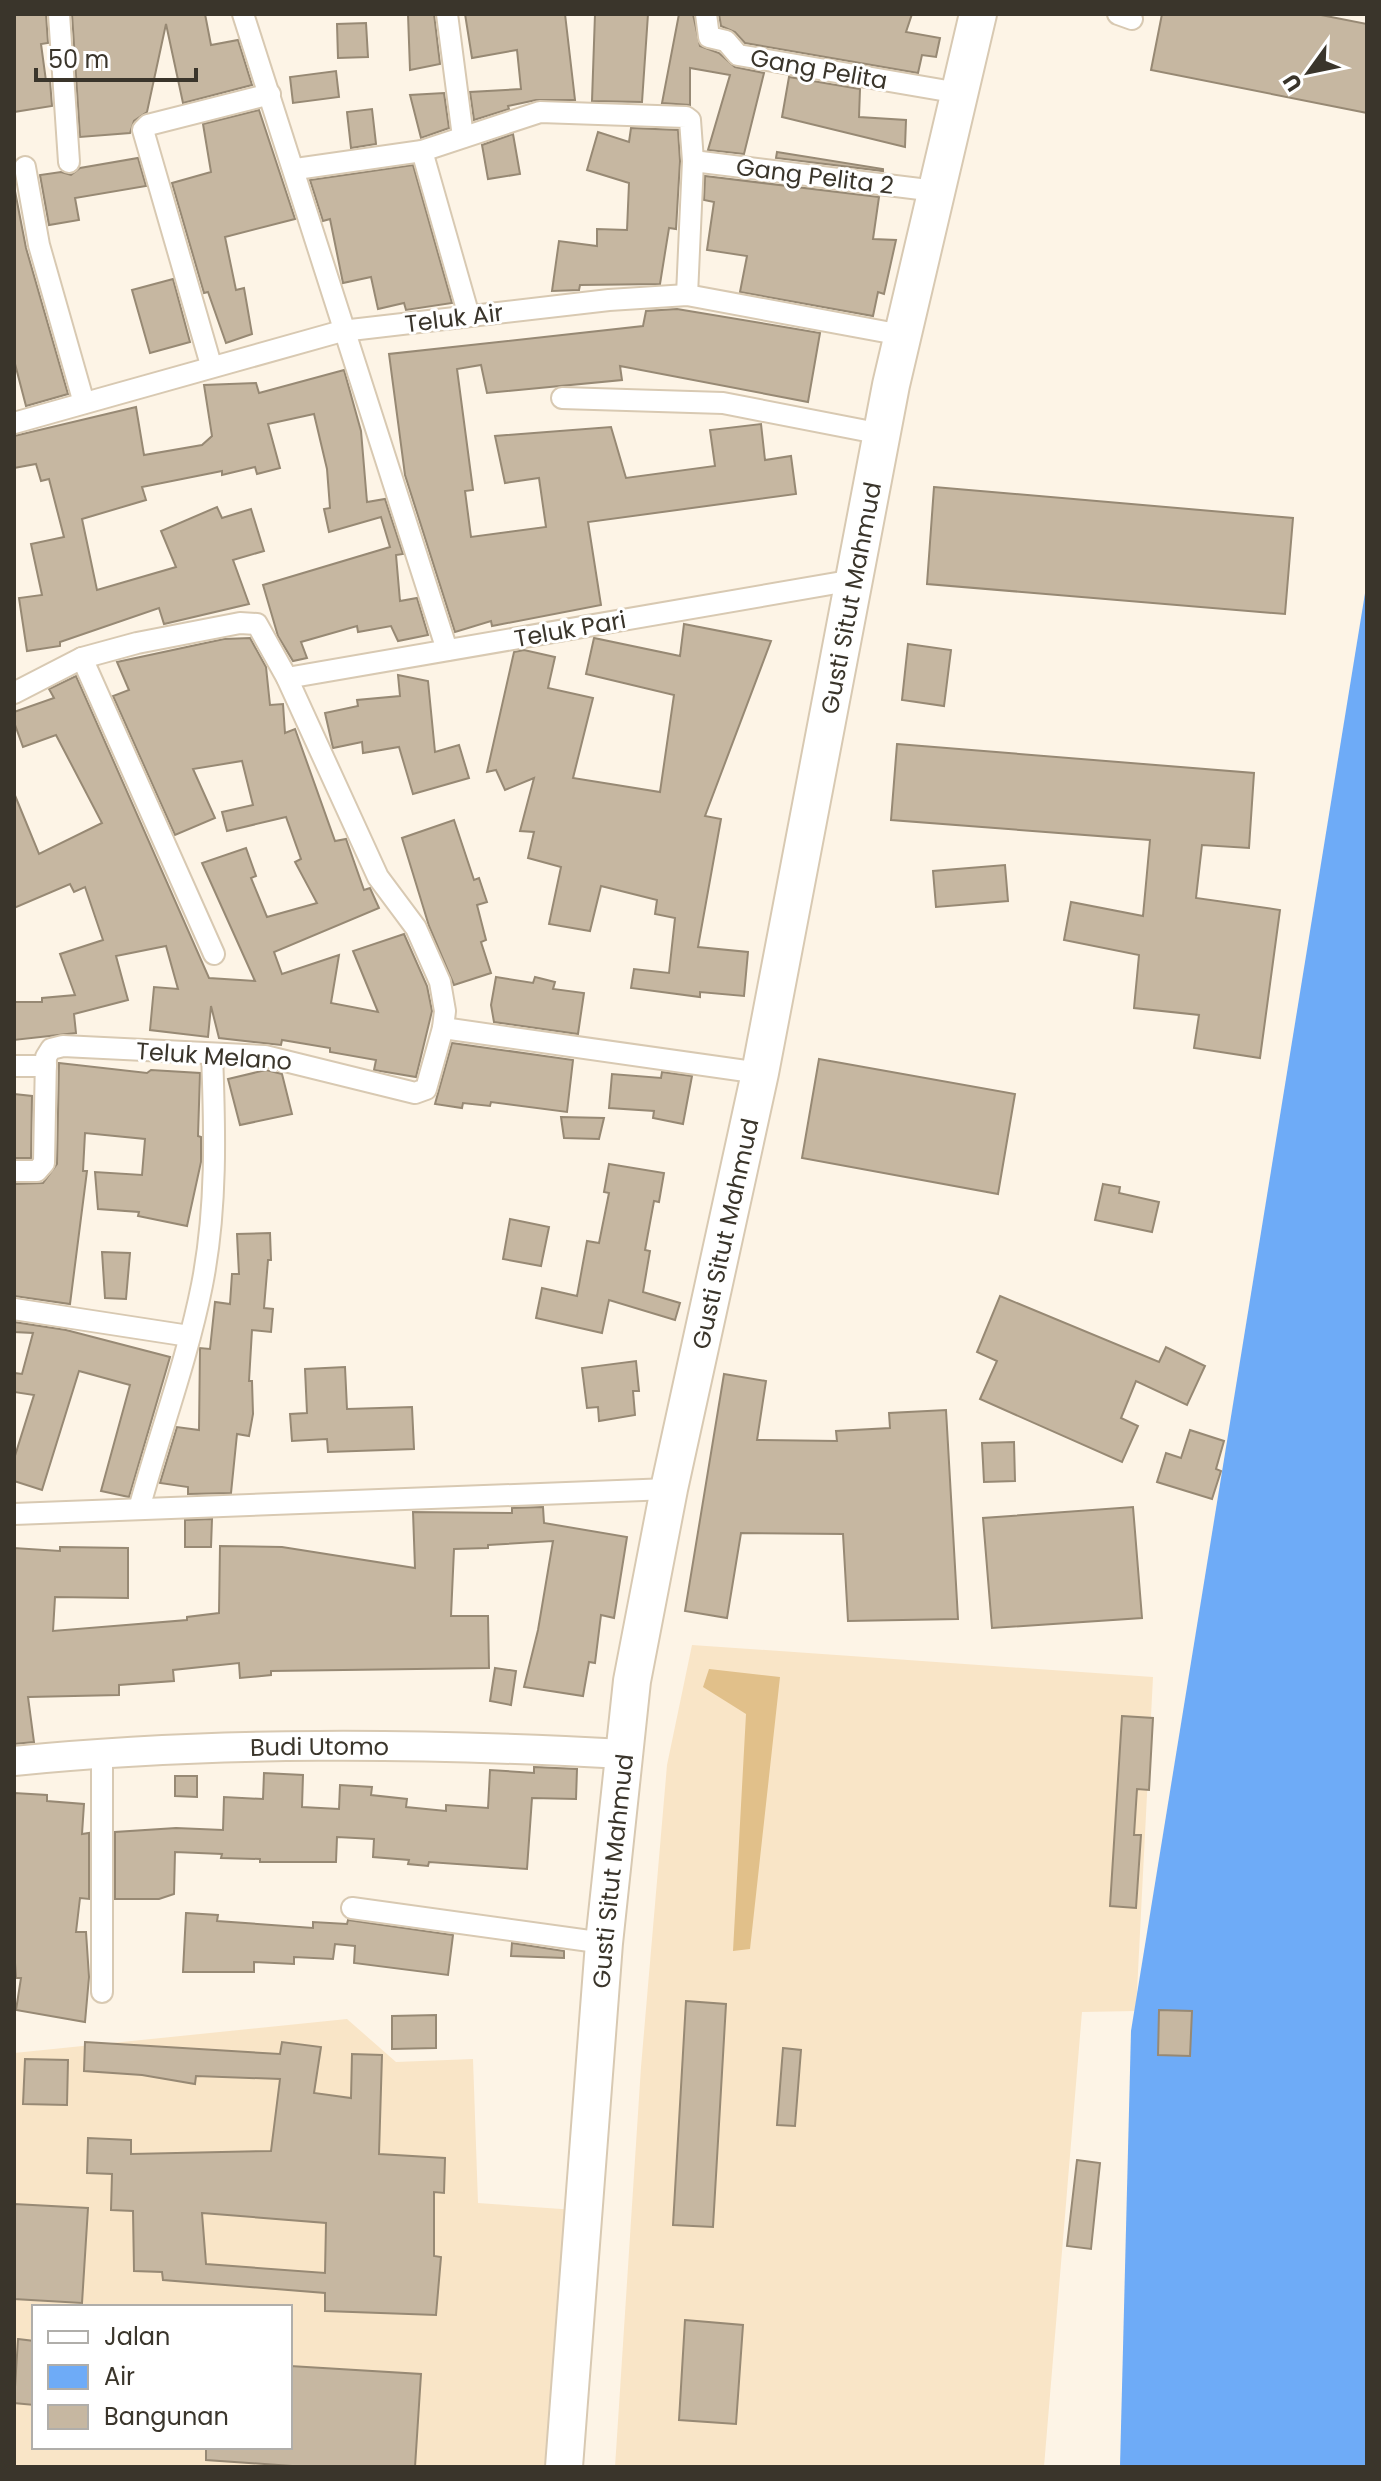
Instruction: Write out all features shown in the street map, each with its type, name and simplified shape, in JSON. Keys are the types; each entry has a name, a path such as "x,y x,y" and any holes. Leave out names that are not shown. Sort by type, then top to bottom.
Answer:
{"highway":[{"name":"Gusti Situt Mahmud","path":"564,2467 604,1943 632,1681 669,1489 760,1073 902,335 978,14"}],"street":[{"path":"59,14 69,162"},
{"path":"243,14 296,169 342,331 447,650"},
{"path":"447,14 463,137"},
{"name":"Gang Pelita","path":"706,14 709,37 726,41 738,55 959,93"},
{"path":"211,365 143,130 148,125 270,94"},
{"path":"296,169 422,151 540,112 680,115 690,120 693,161 687,295"},
{"path":"422,151 469,316"},
{"name":"Gang Pelita 2","path":"693,161 936,191"},
{"path":"25,167 39,245 84,403"},
{"name":"Teluk Air","path":"14,423 211,365 342,331 469,316 687,295 902,335"},
{"path":"562,398 723,403 882,434"},
{"name":"Teluk Pari","path":"287,678 854,580"},
{"path":"14,693 82,658 137,643 251,622 257,624 287,678 378,877 416,928 440,982 445,1011 443,1028 760,1073"},
{"path":"82,658 214,954"},
{"name":"Teluk Melano","path":"46,1066 51,1049 63,1046 212,1054 298,1061 422,1092 443,1028"},
{"path":"139,1509 202,1285 212,1207 215,1133 212,1054"},
{"path":"14,1066 46,1066 44,1163 37,1171 14,1171"},
{"path":"14,1309 189,1336"},
{"path":"14,1514 669,1489"},
{"name":"Budi Utomo","path":"14,1761 288,1746 461,1745 624,1754"},
{"path":"102,1755 102,1992"},
{"path":"352,1908 604,1943"}],"shaded area":[{"path":"692,1645 1153,1677 1136,2011 1082,2012 1044,2467 615,2467 641,2067 667,1765"},
{"path":"709,1669 780,1677 750,1949 733,1951 746,1714 703,1687"},
{"path":"347,2019 396,2062 473,2059 478,2203 576,2210 555,2467 14,2467 14,2053"}],"water":[{"path":"1367,581 1367,2467 1120,2467 1131,2031"}],"building":[{"path":"14,14 46,14 48,43 41,44 52,106 14,112"},
{"path":"72,14 205,14 211,45 238,40 252,85 183,103 166,24 147,112 134,121 130,133 80,137"},
{"path":"408,14 434,14 440,64 410,70"},
{"path":"465,14 565,14 575,100 536,100 508,106 509,109 474,120 470,92 521,89 517,50 472,58"},
{"path":"595,14 648,14 642,102 592,101"},
{"path":"679,14 693,14 700,46 719,53 735,67 764,73 744,154 708,150 730,75 690,68 690,105 662,103"},
{"path":"719,14 912,14 906,32 940,38 936,57 922,55 918,73 745,43 735,32 721,26"},
{"path":"1162,14 1316,14 1367,24 1367,113 1151,70"},
{"path":"366,23 368,57 338,58 337,24"},
{"path":"336,71 339,97 293,103 290,77"},
{"path":"789,77 860,89 859,117 906,120 905,147 782,117"},
{"path":"444,93 449,128 421,138 410,95"},
{"path":"372,109 376,144 351,148 347,112"},
{"path":"259,110 295,219 225,237 236,290 244,288 252,334 226,343 208,292 204,293 172,183 211,172 203,124"},
{"path":"631,128 678,130 680,161 676,229 669,228 660,284 580,285 579,290 552,291 559,241 597,246 597,229 627,230 629,183 587,170 598,132 629,142"},
{"path":"513,134 520,174 488,179 482,145"},
{"path":"777,152 883,169 883,171 776,158"},
{"path":"138,158 146,186 75,198 79,220 49,225 40,175 61,172 71,175 80,168"},
{"path":"413,165 452,303 406,310 404,303 378,309 371,277 343,283 330,219 323,221 310,180"},
{"path":"705,176 879,197 873,239 896,240 884,294 878,292 873,316 740,292 747,256 707,250 714,202 704,200"},
{"path":"14,186 26,248 68,394 26,406 14,360"},
{"path":"173,279 190,342 150,353 132,290"},
{"path":"677,309 820,333 808,402 620,366 622,380 487,393 481,365 457,369 473,490 465,491 471,537 546,527 539,478 505,483 495,436 611,427 626,478 715,466 710,430 761,424 765,460 791,456 796,494 588,522 601,605 492,626 491,621 455,632 405,475 389,354 643,326 646,311"},
{"path":"344,370 361,431 367,502 385,499 403,554 396,555 400,601 417,598 428,635 398,641 391,626 358,632 357,626 301,642 307,658 293,661 278,636 263,585 390,547 381,517 329,532 324,509 330,508 327,469 314,414 268,424 280,468 257,474 255,467 222,475 222,471 142,487 146,500 82,519 97,590 176,567 161,531 217,507 222,518 251,509 264,551 233,560 249,604 164,624 159,608 60,642 60,646 27,651 19,598 42,595 31,544 64,537 49,479 41,481 36,464 14,468 14,436 136,407 144,455 202,445 212,436 204,385 256,383 259,393"},
{"path":"934,487 1293,518 1285,614 927,584"},
{"path":"684,624 771,641 705,816 721,819 698,947 748,952 744,996 700,992 700,997 631,988 634,969 669,973 675,918 655,914 657,900 601,886 590,931 549,924 561,867 528,858 534,832 520,831 534,778 505,790 496,770 487,772 514,652 524,650 555,657 548,688 593,698 573,778 660,792 674,695 586,674 594,638 680,656"},
{"path":"250,638 266,667 270,705 283,704 285,733 295,729 335,841 346,839 364,890 370,888 379,908 274,952 282,974 339,955 331,1003 378,1012 353,951 404,934 427,986 432,1011 416,1077 374,1070 376,1060 330,1052 330,1048 282,1040 281,1045 219,1038 211,1006 208,1037 150,1030 154,987 178,989 166,946 116,956 128,1000 74,1014 76,1033 14,1040 14,1002 42,1002 42,998 75,995 60,954 103,940 85,887 74,892 70,884 14,908 14,793 39,854 102,823 56,735 23,747 14,722 14,712 54,698 49,689 76,676 209,978 255,981 202,863 246,848 256,876 251,878 267,917 317,903 295,862 301,859 286,817 227,831 222,812 253,805 242,761 193,769 215,818 175,835 113,696 129,690 117,662 224,639"},
{"path":"908,644 951,650 944,706 902,700"},
{"path":"398,675 428,681 435,752 459,745 469,778 413,794 399,747 363,753 362,742 333,748 325,713 358,706 357,700 400,696"},
{"path":"897,744 1254,773 1249,848 1202,845 1196,898 1280,910 1260,1058 1194,1048 1199,1015 1134,1008 1139,955 1064,940 1071,902 1143,916 1150,840 891,820"},
{"path":"454,820 474,880 479,878 487,902 477,905 486,940 481,942 491,973 454,985 429,926 402,838"},
{"path":"1005,865 1008,901 936,907 933,871"},
{"path":"496,977 533,983 535,977 555,982 553,989 584,993 578,1034 494,1022 491,1005"},
{"path":"452,1043 573,1060 567,1112 491,1102 490,1106 463,1103 462,1108 435,1104"},
{"path":"819,1059 1015,1094 998,1194 802,1158"},
{"path":"59,1063 147,1073 151,1070 200,1073 198,1136 201,1137 201,1162 187,1226 138,1216 139,1212 98,1209 95,1172 142,1175 145,1139 85,1133 83,1171 87,1171 70,1304 14,1296 14,1184 43,1183 57,1164"},
{"path":"266,1070 282,1074 292,1114 240,1125 228,1079"},
{"path":"662,1072 692,1076 683,1124 653,1118 654,1111 609,1108 612,1074 661,1078"},
{"path":"14,1094 32,1096 31,1158 14,1158"},
{"path":"561,1117 604,1118 599,1139 564,1138"},
{"path":"609,1164 664,1173 659,1202 654,1201 645,1250 650,1251 643,1292 680,1303 675,1320 609,1300 602,1333 536,1318 542,1288 577,1296 587,1241 599,1243 609,1193 604,1192"},
{"path":"1103,1184 1120,1187 1119,1193 1159,1202 1152,1232 1095,1220"},
{"path":"510,1219 549,1227 541,1266 503,1259"},
{"path":"270,1233 271,1260 268,1260 264,1308 273,1309 271,1332 252,1330 249,1381 252,1381 253,1414 249,1436 237,1434 231,1493 188,1494 188,1487 160,1483 177,1427 199,1430 200,1348 210,1349 215,1302 230,1304 232,1274 239,1274 237,1234"},
{"path":"102,1252 130,1253 126,1299 105,1298"},
{"path":"1000,1296 1159,1362 1166,1347 1205,1366 1187,1405 1136,1381 1121,1418 1138,1426 1122,1462 980,1399 997,1361 977,1352"},
{"path":"14,1322 66,1330 170,1357 129,1497 101,1491 130,1385 79,1371 42,1490 14,1481 14,1459 34,1395 14,1392 14,1373 22,1374 33,1333 14,1332"},
{"path":"636,1361 639,1391 633,1391 635,1415 599,1421 598,1407 587,1408 582,1368"},
{"path":"345,1367 347,1409 412,1407 414,1449 328,1452 327,1439 292,1441 290,1414 307,1413 305,1369"},
{"path":"724,1374 766,1381 757,1440 837,1441 836,1431 890,1428 889,1413 946,1410 958,1619 848,1621 843,1534 741,1533 727,1618 685,1611"},
{"path":"1190,1430 1224,1441 1216,1469 1221,1471 1212,1499 1157,1482 1166,1453 1181,1458"},
{"path":"1014,1442 1015,1481 984,1482 982,1443"},
{"path":"543,1507 544,1523 627,1537 614,1618 601,1615 595,1663 589,1662 583,1696 524,1687 538,1630 553,1541 488,1545 488,1548 454,1549 451,1616 488,1616 489,1668 271,1671 271,1675 240,1678 239,1663 173,1670 174,1681 119,1685 119,1695 28,1697 34,1742 14,1744 14,1548 60,1551 60,1547 128,1548 128,1598 55,1597 53,1631 187,1620 187,1617 219,1613 220,1546 282,1547 415,1568 413,1512 512,1513 512,1508"},
{"path":"1133,1507 1142,1618 992,1628 983,1518"},
{"path":"212,1519 211,1547 185,1547 185,1520"},
{"path":"495,1668 516,1671 511,1705 490,1701"},
{"path":"1122,1716 1153,1718 1149,1790 1137,1789 1134,1835 1141,1835 1136,1908 1110,1906"},
{"path":"534,1767 577,1769 576,1799 532,1798 527,1869 429,1862 428,1866 408,1864 409,1860 373,1857 374,1839 337,1837 336,1862 260,1862 260,1859 221,1858 222,1854 175,1852 174,1894 159,1899 115,1899 115,1832 176,1828 223,1830 224,1797 263,1799 264,1773 303,1775 302,1807 339,1809 340,1785 372,1787 371,1795 407,1799 406,1807 446,1811 446,1805 488,1808 490,1770 534,1773"},
{"path":"175,1776 197,1776 197,1797 175,1796"},
{"path":"14,1793 47,1795 47,1801 84,1804 82,1834 89,1833 89,1899 80,1898 76,1932 86,1932 89,1977 85,2022 16,2010 21,1978 16,1978 14,1948"},
{"path":"186,1913 218,1915 217,1921 313,1928 313,1922 347,1924 348,1920 453,1935 448,1975 354,1963 355,1946 335,1944 333,1959 294,1957 294,1964 254,1962 254,1972 183,1972"},
{"path":"512,1943 564,1951 564,1958 511,1956"},
{"path":"686,2001 726,2004 713,2227 673,2225"},
{"path":"1159,2010 1192,2011 1190,2056 1158,2055"},
{"path":"436,2015 436,2048 392,2049 392,2016"},
{"path":"85,2042 280,2054 282,2042 321,2047 314,2093 351,2098 352,2054 382,2055 379,2154 445,2158 444,2193 434,2192 434,2256 441,2257 436,2315 325,2311 325,2293 163,2280 162,2272 134,2271 133,2211 111,2210 112,2174 87,2173 88,2138 131,2140 131,2154 271,2151 280,2079 196,2076 195,2084 142,2075 84,2071","holes":["202,2213 326,2223 325,2273 206,2264"]},
{"path":"783,2048 801,2050 795,2126 777,2125"},
{"path":"25,2059 68,2060 67,2105 23,2104"},
{"path":"1077,2160 1100,2163 1091,2249 1067,2246"},
{"path":"14,2204 88,2208 82,2303 14,2299"},
{"path":"685,2320 743,2325 736,2424 679,2420"},
{"path":"18,2339 32,2341 32,2405 14,2403"},
{"path":"292,2366 421,2374 415,2467 306,2467 206,2460 206,2449 292,2449"}]}
